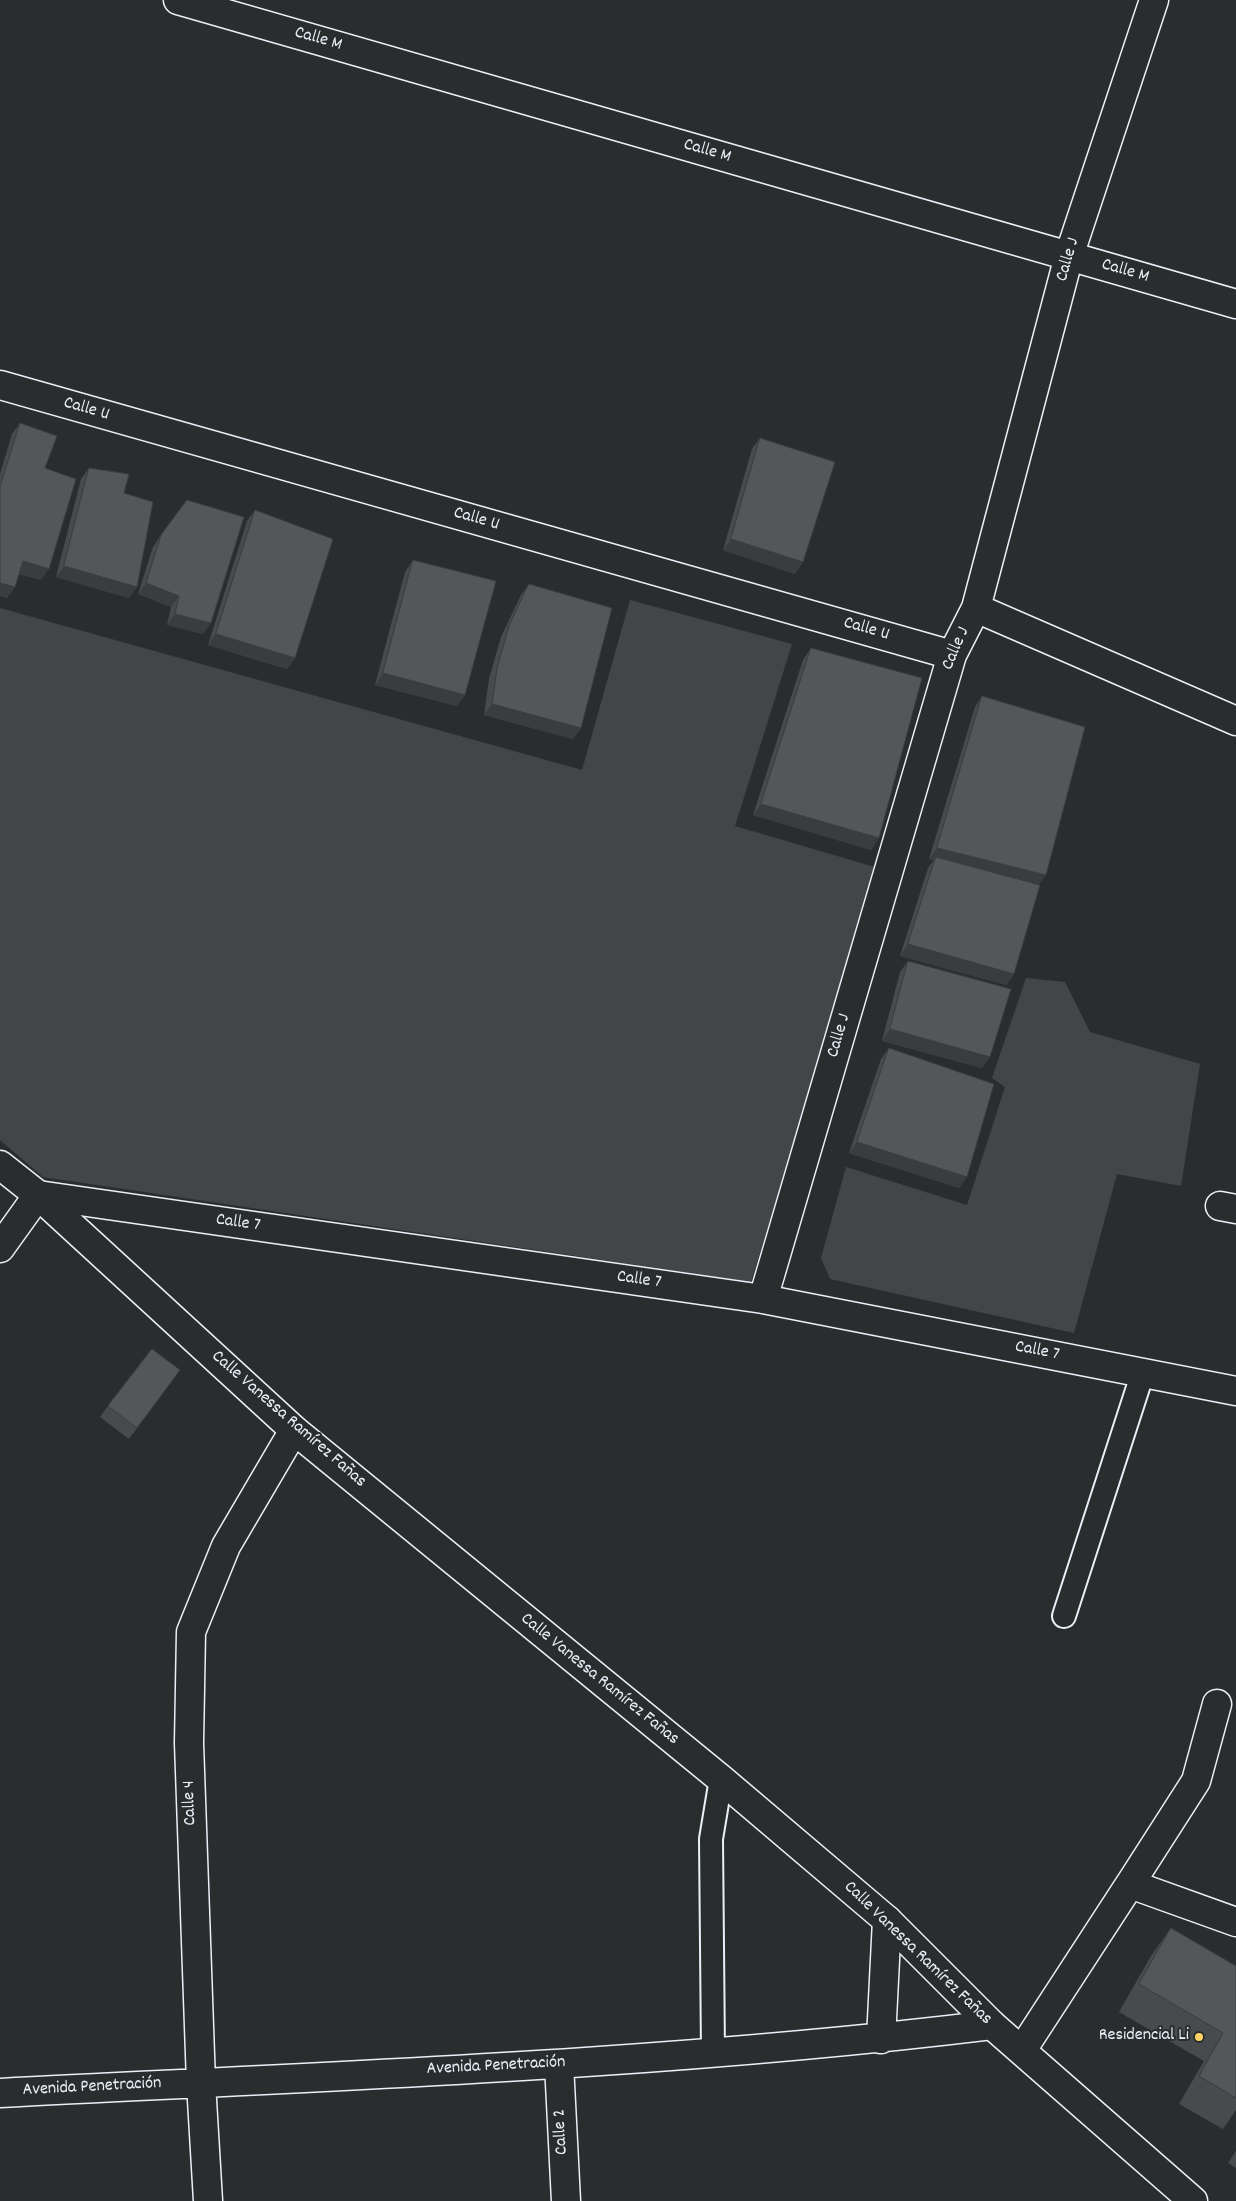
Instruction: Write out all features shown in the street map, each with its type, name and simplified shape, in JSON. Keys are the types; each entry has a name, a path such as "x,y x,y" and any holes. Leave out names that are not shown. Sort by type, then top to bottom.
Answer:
{"street":[{"name":"Calle M","path":"178,0 1236,304"},
{"name":"Calle J","path":"764,1299 952,655 976,608 1069,256 1154,0"},
{"name":"Calle U","path":"0,385 952,655"},
{"path":"976,608 1236,722"},
{"name":"Calle Vanessa Ramírez Fañas","path":"0,1165 38,1195 294,1430 721,1779 887,1920 992,2025 1193,2201"},
{"path":"0,1248 38,1195"},
{"name":"Calle 7","path":"38,1195 764,1299 1236,1391"},
{"name":"Calle 4","path":"208,2201 201,2083 188,1743 191,1632 226,1546 294,1430"},
{"path":"1022,2050 1196,1781 1217,1704"},
{"path":"1130,1884 1236,1922"},
{"path":"881,2038 887,1920"},
{"name":"Avenida Penetración","path":"0,2094 558,2064 714,2053 881,2038 992,2025"},
{"name":"Calle 2","path":"558,2064 566,2201"}],"lane":[{"path":"1064,1616 1143,1372"},
{"path":"714,2053 711,1840 721,1779"}],"shaded area":[{"path":"630,600 792,644 735,826 878,868 751,1282 43,1177 0,1140 0,608 582,770"},
{"path":"1026,978 1065,982 1090,1032 1200,1064 1181,1186 1117,1174 1074,1333 830,1279 821,1258 846,1167 967,1205 1005,1087 992,1078"}],"building":[{"path":"20,423 57,436 45,468 76,479 49,569 23,561 15,587 0,583 0,487"},
{"path":"760,438 835,462 803,562 731,539"},
{"path":"89,468 129,474 124,493 153,502 137,587 64,566"},
{"path":"187,500 244,517 211,623 175,614 179,596 146,583 161,535"},
{"path":"255,510 333,539 295,658 216,634"},
{"path":"413,560 496,581 465,695 383,673"},
{"path":"529,584 612,608 581,728 492,704 497,668 509,626"},
{"path":"811,648 922,678 879,838 761,804"},
{"path":"982,696 1085,727 1046,875 937,848"},
{"path":"936,857 1040,885 1014,974 908,944"},
{"path":"908,961 1011,989 990,1057 890,1029"},
{"path":"889,1048 994,1084 967,1177 857,1142"},
{"path":"152,1349 180,1370 137,1428 108,1406"},
{"path":"1171,1928 1236,1966 1236,2098 1199,2076 1223,2033 1139,1984"}],"place":[{"name":"Residencial Li","path":"1199,2037"}]}
